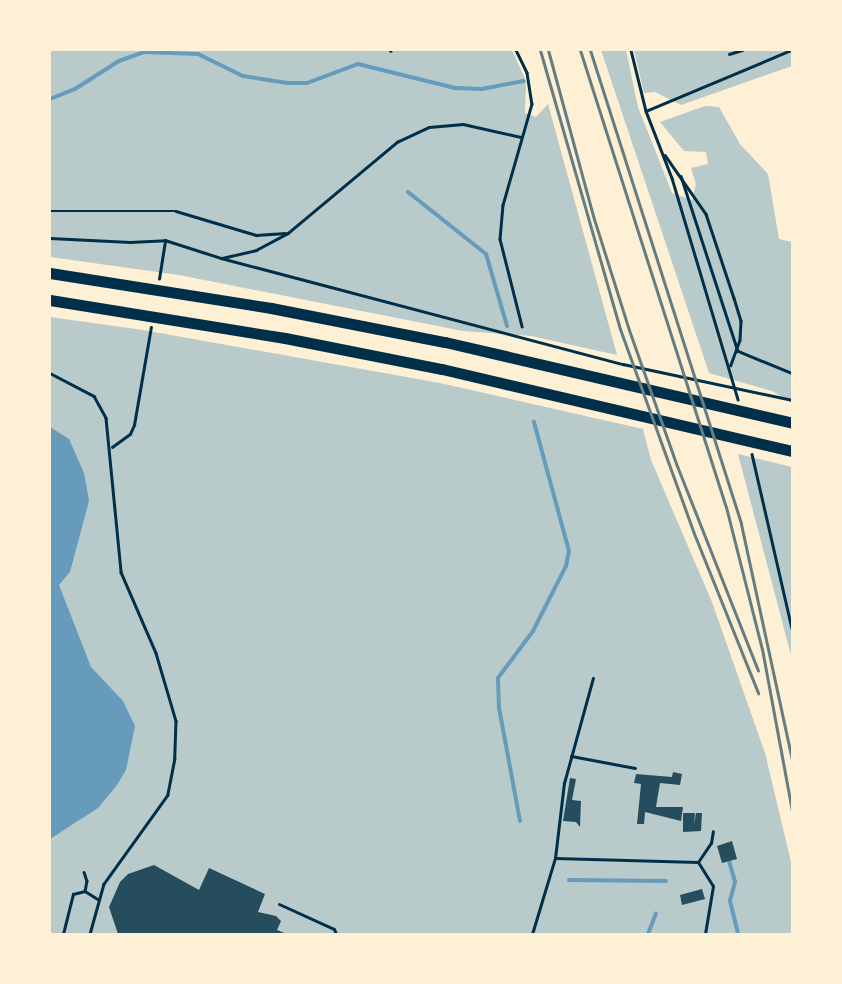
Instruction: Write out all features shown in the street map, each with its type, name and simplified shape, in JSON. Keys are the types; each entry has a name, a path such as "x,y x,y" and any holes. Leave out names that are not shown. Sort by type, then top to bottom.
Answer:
{"highway":[{"path":"50,273 271,308 446,342 792,423"},
{"path":"50,300 269,335 442,369 792,451"}],"lane":[{"path":"532,934 555,858 571,756 593,678"},
{"path":"571,756 635,768"},
{"path":"698,862 711,844 713,831"},
{"path":"555,858 698,862"},
{"path":"698,862 713,886 705,934"},
{"path":"279,904 334,928 336,934"}],"path":[{"path":"516,50 532,91 503,205 500,239 522,326"},
{"path":"631,50 646,111 662,152 725,354 731,366 738,351 741,320 706,214 681,176 662,152"},
{"path":"729,54 742,50"},
{"path":"646,111 791,50"},
{"path":"221,258 256,250 288,233 397,142 429,127 463,124 521,137"},
{"path":"681,176 738,351 792,373"},
{"path":"50,211 176,211 256,235 288,233"},
{"path":"50,238 130,242 165,240 221,258 623,364 792,400"},
{"path":"163,250 165,240"},
{"path":"112,447 130,434 134,426 147,351"},
{"path":"50,373 94,396 106,418 112,447 118,559 125,584 165,677 176,721 176,742 168,795 104,884 98,900 90,934"},
{"path":"760,487 792,628"},
{"path":"84,872 88,882 84,891"},
{"path":"63,934 73,894 84,891 98,900"}],"shaded area":[{"path":"50,50 512,50 526,81 525,113 536,117 548,104 617,355 531,336 463,331 179,275 50,257"},
{"path":"601,50 626,50 638,107 672,193 692,200 696,184 691,168 708,164 706,152 684,151 660,122 705,106 719,107 740,144 768,174 779,239 792,242 792,403 772,391 709,373"},
{"path":"634,50 792,50 792,66 681,105 655,92 644,93"},
{"path":"50,317 143,330 440,383 643,429 651,460 712,602 765,753 792,866 792,934 50,934"},
{"path":"738,454 792,467 792,659"}],"water":[{"path":"50,427 69,439 84,473 89,501 70,572 59,585 91,667 123,701 135,726 126,770 117,785 98,808 50,839"}],"building":[{"path":"673,772 682,774 680,785 660,783 656,807 683,807 681,821 645,812 644,824 637,824 641,784 634,783 636,774 672,777"},
{"path":"570,778 576,779 572,800 581,801 580,827 576,822 563,821"},
{"path":"683,813 695,813 694,825 696,813 702,813 701,831 683,832"},
{"path":"732,841 737,859 722,863 717,846"},
{"path":"154,865 199,890 209,868 265,894 258,912 276,916 281,921 277,930 287,934 118,934 109,907 120,882 128,874"},
{"path":"702,889 705,899 682,905 680,895"}],"waterway":[{"path":"50,99 75,89 119,61 144,52 198,54 243,76 287,83 307,83 358,64 455,88 482,89 523,81"},
{"path":"408,192 486,254 507,326"},
{"path":"520,821 499,708 498,678 533,631 566,566 569,551 534,422"},
{"path":"729,861 735,882 730,901 738,934"},
{"path":"569,880 666,881"},
{"path":"648,934 656,913"}],"railway":[{"path":"540,50 620,329 693,531 758,693"},
{"path":"548,50 594,219 629,330 677,466 758,671"},
{"path":"580,50 726,507 762,649 792,811"},
{"path":"590,50 741,524 792,759"}]}
